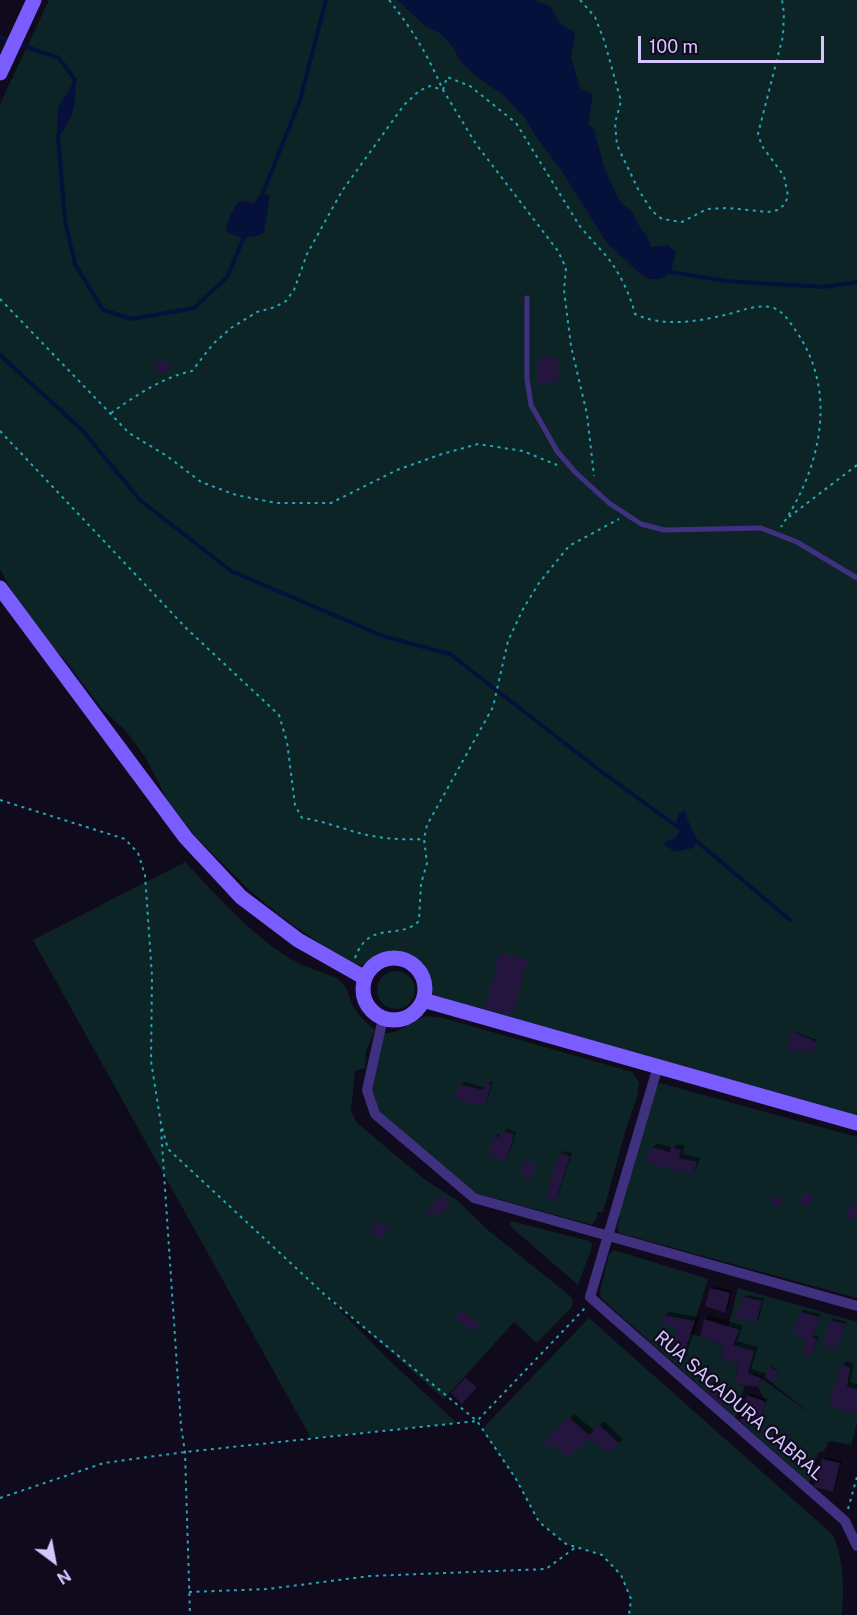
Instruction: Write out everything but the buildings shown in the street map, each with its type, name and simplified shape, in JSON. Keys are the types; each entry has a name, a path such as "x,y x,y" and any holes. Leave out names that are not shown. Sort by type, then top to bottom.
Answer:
{"street":[{"path":"0,73 34,0"},
{"path":"0,588 186,838 241,897 298,940 359,975 368,1006 383,1018 403,1019 419,1008 423,1000 424,981 420,972 405,960 386,959 359,975"},
{"path":"423,1000 857,1123"},
{"path":"383,1018 367,1090 375,1114 474,1198 857,1306"},
{"path":"590,1297 658,1066"},
{"name":"RUA SACADURA CABRAL","path":"590,1297 845,1521 857,1546"}],"lane":[{"path":"527,298 527,379 531,405 557,451 609,504 641,524 664,531 761,528 797,542 857,578"}],"path":[{"path":"389,0 427,53 442,90 476,144 558,251 566,268 564,290 571,346 587,414 591,457 598,493"},
{"path":"580,0 595,16 621,101 615,123 617,145 626,167 652,211 662,219 682,222 707,209 727,208 768,212 778,210 785,204 788,196 784,176 771,160 758,134 783,36 782,0"},
{"path":"442,90 447,77 470,86 516,123 579,225 588,238 610,260 619,274 629,294 635,314 643,318 672,323 707,319 751,308 766,307 777,309 787,319 808,350 814,366 821,427 813,468 802,493 776,534"},
{"path":"111,413 135,396 178,374 192,371 213,344 231,328 257,312 286,301 294,290 307,254 342,190 384,130 404,105 419,91 430,86 442,90"},
{"path":"0,299 129,433 167,456 201,482 236,495 276,503 331,503 397,470 478,444 523,451 564,469"},
{"path":"0,431 187,628 279,715 287,742 295,805 302,818 398,840 424,839"},
{"path":"786,519 857,465"},
{"path":"359,975 356,956 368,938 382,932 414,926 419,921 421,884 427,863 424,839 427,825 481,731 492,707 512,628 522,609 539,583 569,546 627,515"},
{"path":"0,800 125,839 138,853 145,875 152,976 151,1061 161,1124 181,1426 185,1452 190,1615"},
{"path":"161,1124 168,1149 188,1168 236,1210 322,1293 477,1421 516,1479 539,1522 566,1544 602,1555 621,1575 631,1599 629,1615"},
{"path":"0,1498 104,1463 185,1452 477,1421 585,1309 590,1297"},
{"path":"845,1521 857,1477"},
{"path":"189,1592 268,1589 370,1576 546,1569 576,1547"}],"green space":[{"path":"49,0 857,0 857,1123 433,995 431,979 426,967 409,954 398,952 386,954 361,966 342,959 283,918 249,890 195,836 169,803 145,757 126,731 101,708 64,659 42,636 15,597 0,569 0,104"},
{"path":"185,862 235,914 276,949 296,962 342,982 355,1010 375,1030 366,1051 365,1068 355,1071 351,1111 357,1123 424,1179 458,1201 489,1231 569,1295 573,1301 571,1308 537,1343 514,1322 444,1399 315,1285 390,1361 457,1423 311,1438 33,940"},
{"path":"396,971 410,976 415,990 410,1004 396,1009 382,1004 377,990 382,976"},
{"path":"425,1016 443,1018 632,1072 639,1083 637,1097 603,1212 597,1212 597,1218 592,1225 465,1190 375,1114 367,1090 380,1034 395,1032"},
{"path":"660,1083 857,1137 857,1298 619,1233 617,1227 620,1218 614,1214 651,1088"},
{"path":"510,1221 589,1241 592,1244 591,1250 578,1285 510,1226"},
{"path":"614,1250 708,1279 691,1334 723,1344 722,1359 738,1363 735,1383 745,1385 735,1418 722,1406 716,1386 710,1395 601,1298 600,1291 609,1254"},
{"path":"738,1288 857,1322 857,1389 847,1386 829,1406 857,1414 851,1445 829,1441 824,1451 818,1453 809,1483 740,1421 757,1428 766,1402 758,1387 761,1378 815,1417 765,1377 748,1373 733,1345 740,1331 728,1327"},
{"path":"589,1318 833,1535 842,1574 842,1615 629,1615 631,1599 621,1575 602,1555 566,1544 539,1522 516,1479 482,1429"}],"shaded area":[{"path":"397,0 536,0 552,8 559,22 575,34 571,57 580,88 593,95 588,124 594,129 604,167 619,200 632,212 648,237 651,247 668,245 676,252 671,272 661,279 649,279 639,273 607,243 525,118 503,95 477,77 460,61 454,49 441,34 425,26"},
{"path":"75,80 73,111 57,139 58,107"},
{"path":"260,195 270,195 264,233 245,237 226,231 231,214 240,201 254,203"},
{"path":"685,810 697,842 693,848 675,852 662,843 675,838 680,831 676,821 679,813"}],"waterway":[{"path":"261,198 300,100 326,0"},
{"path":"0,37 11,41"},
{"path":"18,44 59,58 75,80 74,83"},
{"path":"58,136 65,220 75,264 103,310 132,319 194,308 227,277 245,235"},
{"path":"668,270 726,281 824,287 857,282"},
{"path":"0,355 82,430 140,500 231,571 383,636 450,654 598,769 683,831"},
{"path":"694,839 790,920"}]}
